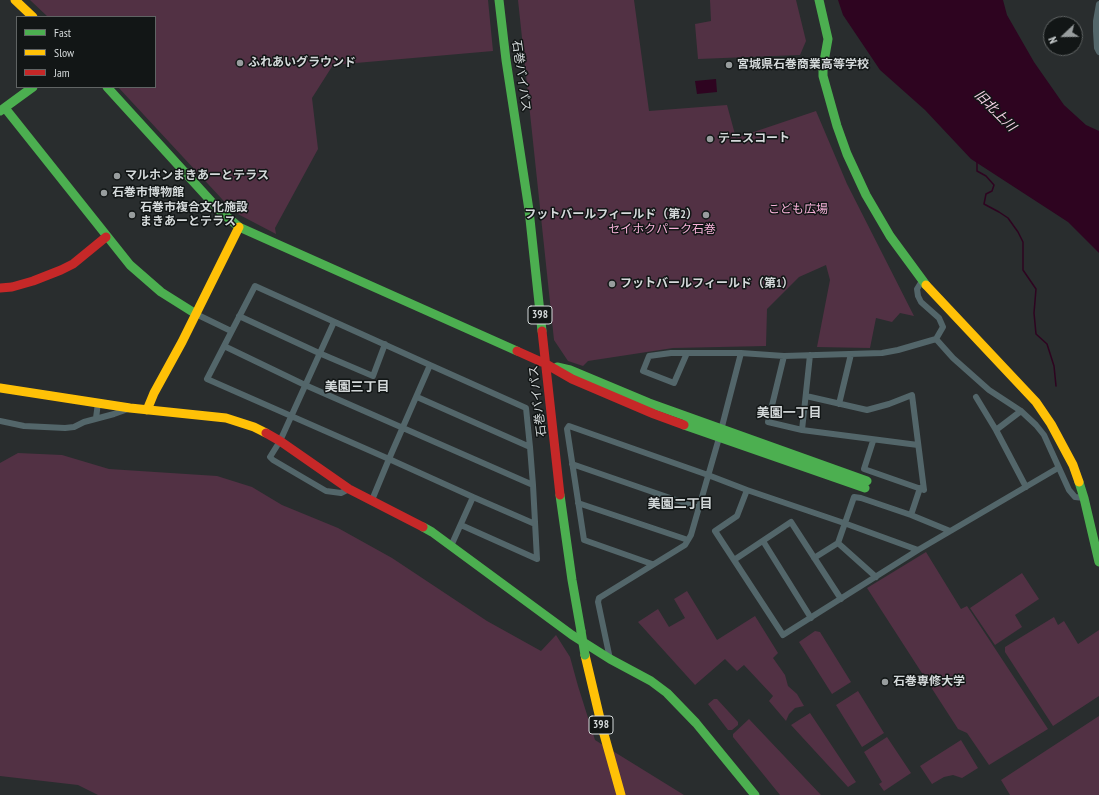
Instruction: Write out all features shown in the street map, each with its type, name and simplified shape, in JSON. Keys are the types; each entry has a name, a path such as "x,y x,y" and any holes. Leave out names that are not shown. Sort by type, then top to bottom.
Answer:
{"main road":[{"path":"15,0 33,16"},
{"name":"石巻バイパス","path":"499,0 506,60 529,210 563,518 572,580 585,655 602,727 621,795"},
{"path":"819,0 828,38 823,76 840,133 858,178 878,217 905,260 922,281 1026,391 1044,413 1069,456 1084,498 1099,562"},
{"path":"32,88 2,110 130,265 144,278 177,303 196,314"},
{"path":"109,88 215,205 239,227 546,364 572,379 654,414 719,438 866,485"},
{"path":"147,410 154,393 196,314 239,227"},
{"path":"0,288 33,282 67,267 73,264 106,237"},
{"path":"546,364 570,370 649,402 722,428 866,485"},
{"path":"1,391 130,408 226,418 254,427 280,441 349,489 412,520 451,546 572,635 651,681 667,693 696,723 755,795"}],"street":[{"path":"1099,4 1096,30 1097,48 1099,52"},
{"path":"687,353 674,383 643,371 649,356 671,353 687,353 741,353 784,356 882,353 927,342 936,339 943,327 939,318 922,302 918,296 917,290 922,281"},
{"path":"461,526 537,559 533,485 526,408 255,286 207,378 535,524"},
{"path":"196,314 231,331"},
{"path":"239,316 319,354 373,376 385,344"},
{"path":"334,322 280,441 270,457 326,491 341,492 349,489"},
{"path":"936,339 953,358 989,390 1021,411 1036,425 1044,435 1064,481 1072,495 1075,497 1084,498"},
{"path":"224,346 305,385 533,485"},
{"path":"610,658 598,602 599,598 685,545 688,540 722,428 741,353"},
{"path":"839,404 851,354"},
{"path":"802,430 810,355"},
{"path":"784,356 768,422 802,430 918,445"},
{"path":"372,500 430,365"},
{"path":"806,396 867,410 889,404 912,395 924,490 864,470 873,440"},
{"path":"417,397 530,447"},
{"path":"976,397 996,430 1026,487"},
{"path":"96,418 98,403"},
{"path":"0,421 24,426 65,428 74,427 96,418 114,414 130,408"},
{"path":"996,430 1021,411"},
{"path":"652,564 584,540 567,429 569,426 747,490 844,522 918,550"},
{"path":"572,464 698,508"},
{"path":"747,490 737,516 715,531 783,635 918,550 1058,468"},
{"path":"861,498 870,472"},
{"path":"910,515 920,488"},
{"path":"814,558 838,544 844,522 854,496 910,515 950,531"},
{"path":"451,546 473,497"},
{"path":"578,503 688,540"},
{"path":"734,560 791,522 841,599"},
{"path":"762,541 811,618"},
{"path":"838,544 876,577"}],"green space":[{"path":"30,0 488,0 493,51 333,65 312,98 318,149 275,228 276,234 234,212 119,88 156,88 156,16 47,16"},
{"name":"セイホクパーク石巻","path":"518,0 634,0 649,111 727,105 736,138 816,111 847,184 914,316 900,313 892,322 876,318 870,348 817,347 830,280 826,265 799,277 767,309 766,346 673,348 588,361 583,366 568,361 554,340"},
{"path":"710,0 796,0 806,41 800,55 698,59 695,24 711,21"},
{"path":"18,453 62,455 109,469 217,476 252,487 282,505 338,528 392,558 487,621 541,651 556,635 570,657 595,740 684,795 98,795 78,785 0,776 0,463"},
{"path":"926,552 961,609 967,606 1048,729 989,765 967,733 958,729 867,588"},
{"path":"1022,573 1039,599 1015,615 1022,627 995,645 970,608"},
{"path":"687,591 717,640 755,616 778,653 773,658 785,675 788,686 797,694 804,706 795,708 789,714 786,721 769,701 773,696 744,665 737,671 725,659 695,685 638,622 658,609 669,627 685,618 674,599"},
{"path":"1054,617 1058,625 1064,621 1078,644 1099,630 1099,696 1053,726 1005,652 1005,647"},
{"path":"815,631 820,632 851,682 832,694 799,642"},
{"path":"858,691 884,733 862,747 836,705"},
{"path":"714,699 717,699 738,722 738,725 732,730 728,730 708,704"},
{"path":"810,713 856,782 848,787 791,725"},
{"path":"1099,716 1099,795 1010,795 1001,780"},
{"path":"749,719 821,795 780,795 733,737 733,734"},
{"path":"887,737 911,773 884,791 879,784 882,782 864,752"},
{"path":"961,740 978,768 962,778 953,775 944,777 932,784 920,766"}],"water":[{"name":"旧北上川","path":"838,0 1003,0 1007,15 1034,62 1064,105 1086,125 1099,131 1099,253 1068,222 971,159 925,110 880,70 843,15"},
{"path":"716,79 717,92 697,94 695,81"}],"waterway":[{"path":"977,162 977,171 986,176 994,185 992,191 986,194 984,204 1008,218 1023,242 1023,270 1036,289 1034,313 1036,334 1047,344 1054,366 1056,386"}],"traffic: fast":[{"path":"499,0 506,60 529,210 542,331"},
{"path":"819,0 828,39 823,67 823,76 837,126 847,154 866,195 890,236 926,285"},
{"path":"0,111 32,88"},
{"path":"108,88 220,211 239,227 517,351"},
{"path":"5,108 130,265 161,292 196,314"},
{"path":"557,367 570,370 649,403 867,481"},
{"path":"684,425 865,488"},
{"path":"1079,482 1099,562"},
{"path":"560,495 581,631"},
{"path":"423,527 432,532 572,635 610,659 651,681 667,693 696,723 755,795"},
{"path":"581,631 585,655"}],"traffic: slow":[{"path":"15,0 32,16"},
{"path":"147,410 154,393 182,342 239,227"},
{"path":"926,285 1036,402 1051,424 1073,465 1079,482"},
{"path":"0,388 130,408 226,418 254,427 266,433"},
{"path":"585,655 602,727 621,795"}],"traffic: jam":[{"path":"0,288 12,287 33,281 61,270 73,264 106,237"},
{"path":"542,331 560,495"},
{"path":"517,351 546,364 572,379 654,414 684,425"},
{"path":"266,433 349,489 423,527"}],"place":[{"name":"ふれあいグラウンド","path":"240,63"},
{"name":"宮城県石巻商業高等学校","path":"729,65"},
{"name":"テニスコート","path":"710,139"},
{"name":"マルホンまきあーとテラス","path":"117,176"},
{"name":"石巻市博物館","path":"104,193"},
{"name":"石巻市複合文化施設 まきあーとテラス","path":"132,215"},
{"name":"フットバールフィールド（第2）","path":"706,215"},
{"name":"フットバールフィールド（第1）","path":"612,284"},
{"name":"石巻専修大学","path":"885,682"}],"district":[{"name":"美園三丁目","path":"357,387"},
{"name":"美園一丁目","path":"789,413"},
{"name":"美園二丁目","path":"680,504"}],"park label":[{"name":"こども広場","path":"798,210"}]}
